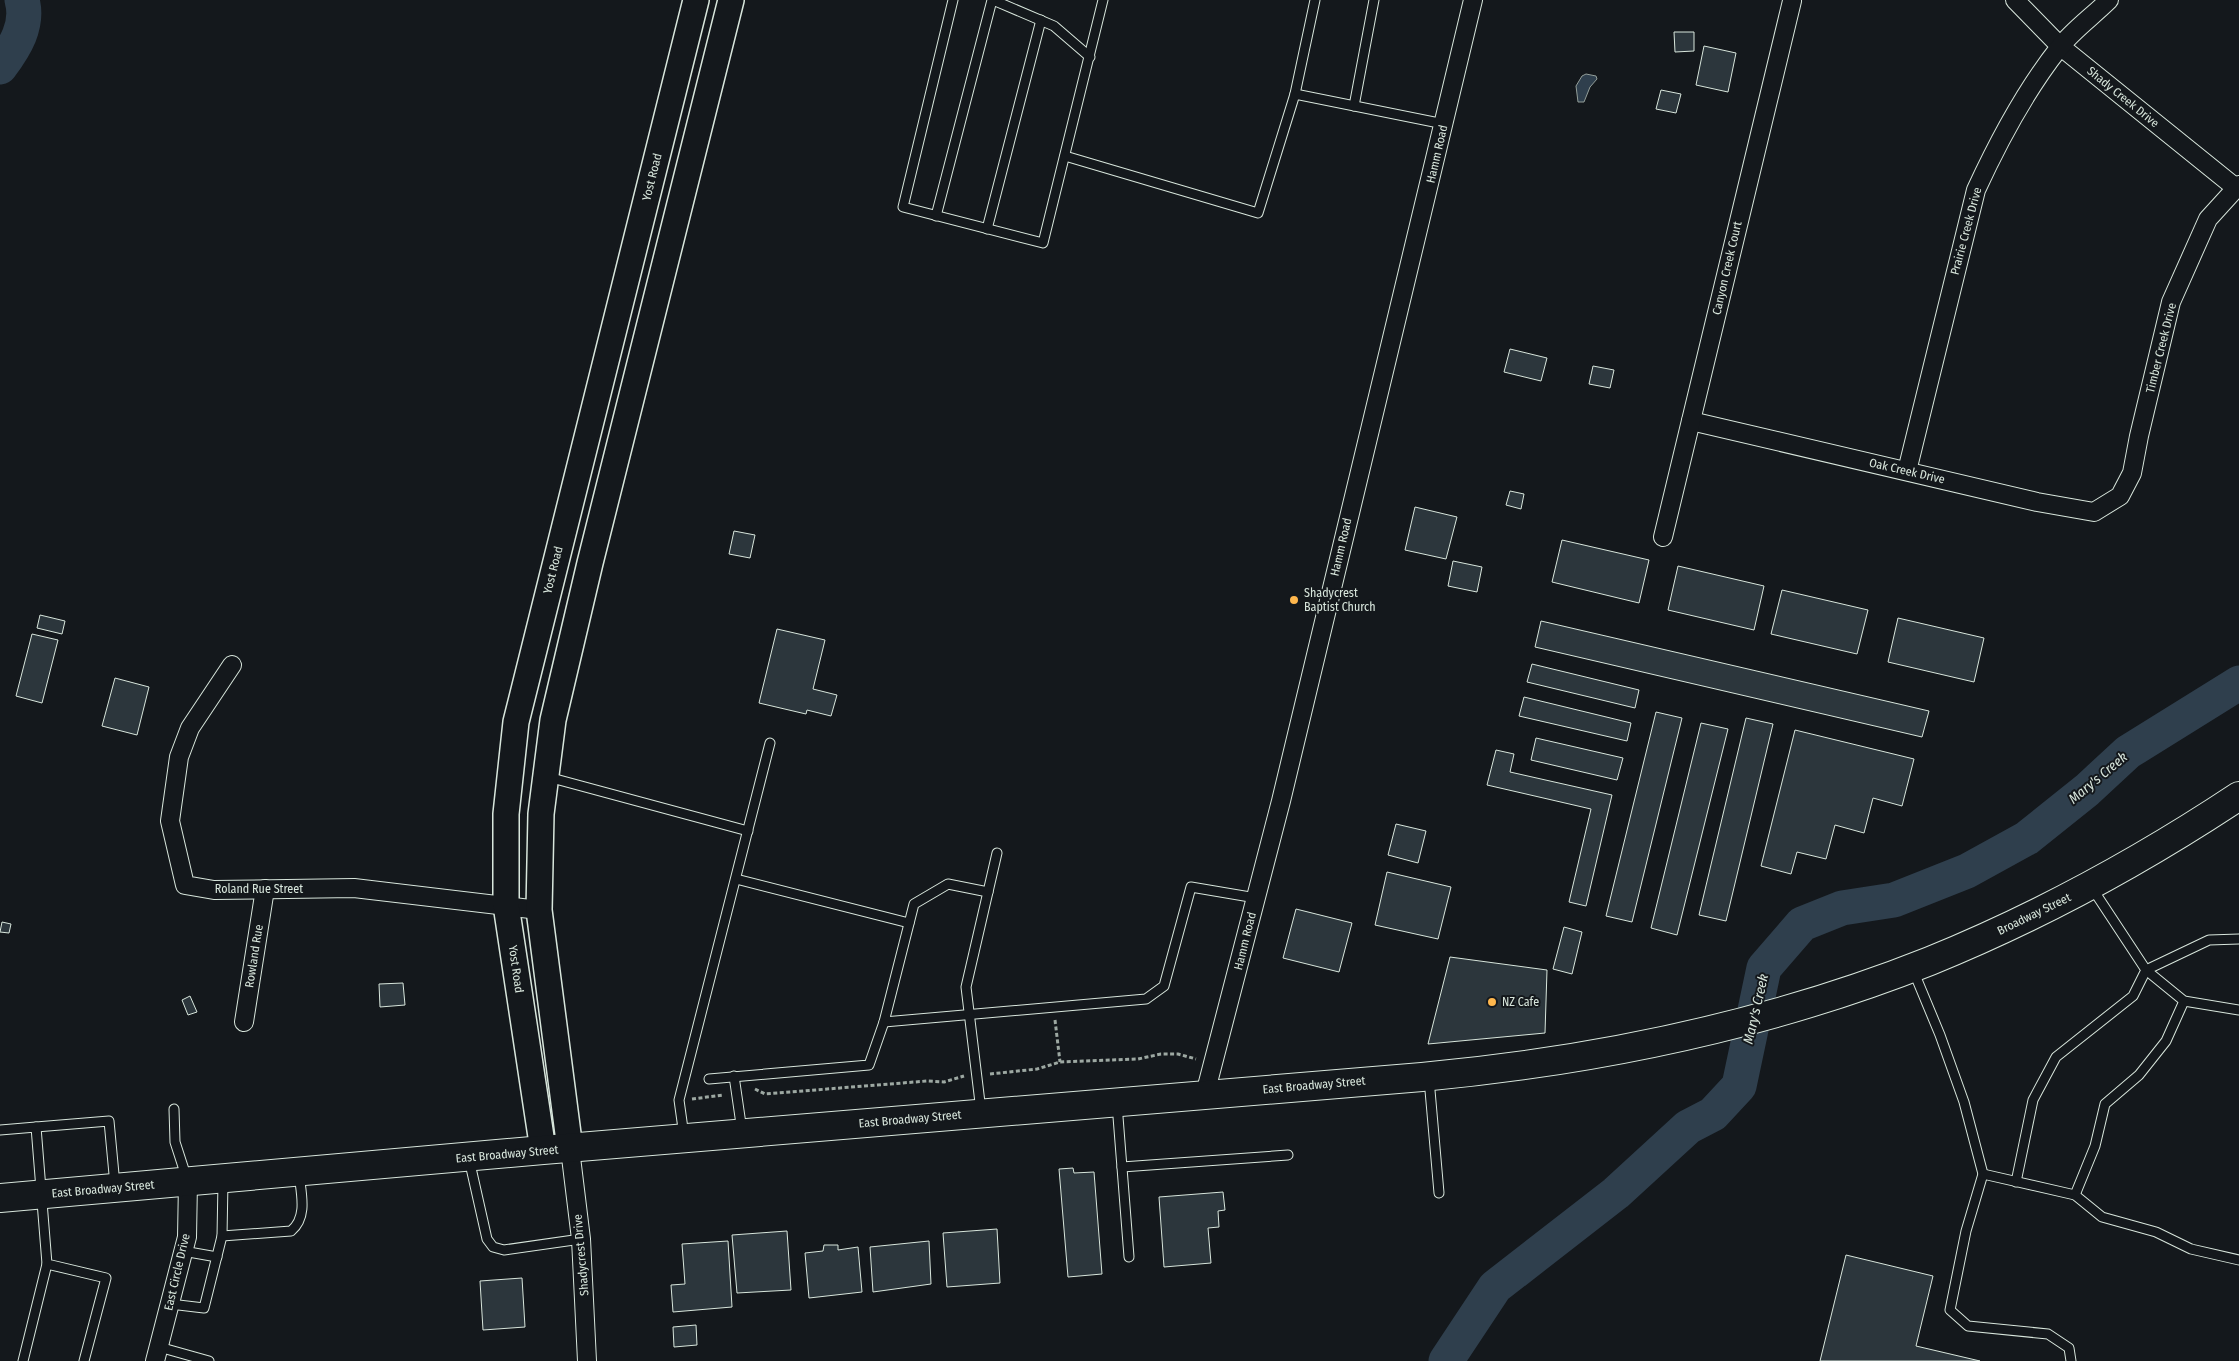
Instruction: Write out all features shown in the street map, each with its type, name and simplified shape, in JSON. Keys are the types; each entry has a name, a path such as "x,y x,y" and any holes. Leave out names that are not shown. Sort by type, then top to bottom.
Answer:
{"main road":[{"name":"Yost Road","path":"543,1150 506,905 506,814 516,722 696,0"},
{"path":"570,1149 539,910 541,814 553,720 610,482 731,0"},
{"path":"667,116 700,126"},
{"path":"578,474 610,482"},
{"path":"511,769 546,776"},
{"name":"Broadway Street","path":"1815,1001 1912,967 1996,932 2091,886 2182,834 2239,796"},
{"name":"East Broadway Street","path":"0,1198 469,1156 1428,1076 1548,1061 1694,1034 1815,1001"}],"street":[{"name":"Hamm Road","path":"1206,1094 1256,898 1473,0"},
{"name":"Canyon Creek Court","path":"1663,537 1792,0"},
{"name":"Shady Creek Drive","path":"2015,0 2060,46 2237,186"},
{"name":"Prairie Creek Drive","path":"1907,471 1976,190 1995,148 2015,113 2060,46 2109,0"},
{"name":"Timber Creek Drive","path":"2120,496 2132,473 2138,436 2171,302 2208,219 2237,186"},
{"name":"Oak Creek Drive","path":"1691,421 2038,502 2094,512 2120,496"},
{"name":"Roland Rue Street","path":"232,666 190,728 179,757 170,821 184,885 214,890 354,888 539,910"},
{"name":"Rowland Rue","path":"244,1022 265,889"},
{"name":"Shadycrest Drive","path":"570,1149 581,1239 587,1361"},
{"name":"East Circle Drive","path":"157,1354 186,1237 188,1182"}],"lane":[{"path":"953,0 903,207 1043,244 1103,0"},
{"path":"936,216 992,0 1054,26 1090,57"},
{"path":"1065,156 1258,212 1295,94 1315,0"},
{"path":"1354,106 1374,0"},
{"path":"987,229 1041,20"},
{"path":"1295,94 1444,124"},
{"path":"685,1139 678,1100 770,743"},
{"path":"546,776 748,831"},
{"path":"981,1114 966,987 997,853"},
{"path":"736,879 909,923"},
{"path":"709,1079 869,1065 884,1022 914,904 948,884 988,892"},
{"path":"2091,886 2146,970 2184,1001 2239,1010"},
{"path":"884,1022 1146,999 1164,986 1191,887 1256,898"},
{"path":"2016,1182 2033,1100 2056,1057 2133,996 2146,970 2210,940 2239,939"},
{"path":"1912,967 1940,1035 1964,1102 1983,1174 1966,1231 1950,1310 1968,1326 2048,1334 2069,1348 2071,1361"},
{"path":"2075,1195 2095,1146 2105,1104 2139,1074 2166,1041 2184,1001"},
{"path":"734,1076 743,1134"},
{"path":"1428,1076 1439,1193"},
{"path":"1117,1102 1129,1257"},
{"path":"174,1109 175,1142 188,1182"},
{"path":"0,1130 108,1121 116,1188"},
{"path":"23,1361 47,1264 36,1127"},
{"path":"1122,1167 1288,1155"},
{"path":"469,1156 486,1239 493,1247 504,1250 581,1239"},
{"path":"222,1236 291,1231 298,1225 301,1219 299,1172"},
{"path":"1983,1174 2075,1195 2102,1217 2156,1232 2191,1249 2239,1260"},
{"path":"170,1304 204,1308 222,1236 223,1179"},
{"path":"183,1251 217,1257"},
{"path":"47,1264 106,1278 84,1361"},
{"path":"157,1354 209,1361"}],"path":[{"path":"1054,1008 1060,1062"},
{"path":"678,1100 737,1093 754,1089 765,1094 927,1081 944,1082 976,1075 1012,1073 1037,1069 1060,1062 1138,1059 1161,1054 1178,1054 1190,1059 1214,1061"}],"water":[{"path":"1586,74 1596,76 1597,79 1590,87 1584,102 1578,102 1576,86 1582,76"}],"building":[{"path":"1674,32 1694,32 1694,51 1675,52"},
{"path":"1704,46 1736,53 1728,92 1696,85"},
{"path":"1661,90 1681,94 1676,113 1656,109"},
{"path":"1510,349 1547,358 1541,381 1504,372"},
{"path":"1593,366 1614,370 1610,388 1589,384"},
{"path":"1510,491 1524,494 1521,509 1506,505"},
{"path":"1415,507 1457,517 1446,559 1405,550"},
{"path":"734,531 755,535 750,558 729,554"},
{"path":"1562,540 1649,560 1639,603 1552,582"},
{"path":"1453,561 1482,567 1477,592 1448,586"},
{"path":"1678,566 1764,586 1754,630 1668,610"},
{"path":"1782,590 1868,610 1857,654 1771,634"},
{"path":"40,615 65,621 62,634 37,628"},
{"path":"1898,618 1984,638 1974,682 1888,662"},
{"path":"1541,621 1929,711 1922,737 1535,647"},
{"path":"777,629 825,640 813,689 837,695 831,716 807,710 806,714 759,703"},
{"path":"32,634 58,640 42,703 16,696"},
{"path":"1532,664 1639,690 1635,708 1527,682"},
{"path":"115,678 149,687 137,735 102,726"},
{"path":"1524,697 1631,723 1627,741 1519,716"},
{"path":"1656,712 1682,718 1632,922 1606,916"},
{"path":"1746,718 1773,724 1726,921 1699,915"},
{"path":"1701,723 1728,729 1677,935 1651,928"},
{"path":"1795,730 1914,759 1902,806 1873,798 1864,833 1835,825 1826,859 1797,852 1791,874 1761,866"},
{"path":"1536,738 1623,758 1617,780 1531,760"},
{"path":"1496,750 1514,754 1510,772 1612,795 1586,906 1569,902 1591,809 1487,785"},
{"path":"1396,824 1426,831 1418,863 1388,855"},
{"path":"1387,872 1451,887 1438,939 1375,925"},
{"path":"1296,909 1352,923 1339,972 1283,958"},
{"path":"2,922 11,924 9,933 0,932"},
{"path":"1564,927 1582,932 1572,974 1553,969"},
{"name":"NZ Cafe","path":"1450,957 1547,970 1545,1033 1428,1044"},
{"path":"403,983 405,1005 380,1007 379,984"},
{"path":"190,996 197,1012 188,1015 182,1000"},
{"path":"1073,1168 1074,1173 1094,1172 1102,1274 1068,1277 1059,1169"},
{"path":"1223,1192 1225,1210 1218,1211 1219,1227 1208,1228 1211,1263 1164,1267 1159,1197"},
{"path":"997,1229 1000,1283 947,1287 943,1233"},
{"path":"787,1231 791,1290 737,1293 732,1235"},
{"path":"728,1241 732,1307 673,1312 671,1285 685,1284 682,1244"},
{"path":"929,1241 931,1284 873,1292 870,1247"},
{"path":"824,1245 838,1245 838,1250 858,1247 862,1292 809,1298 805,1253 823,1251"},
{"path":"1846,1255 1933,1276 1916,1346 1980,1361 1820,1361"},
{"path":"522,1278 525,1327 483,1330 480,1281"},
{"path":"696,1325 697,1345 674,1347 673,1327"}],"waterway":[{"path":"0,67 11,52 22,27 24,18 22,0"},
{"name":"Mary's Creek","path":"1446,1361 1495,1287 1616,1193 1688,1127 1713,1114 1739,1086 1764,968 1802,924 1842,908 1894,900 1967,871 2027,838 2087,790 2128,752 2239,683"}],"place":[{"name":"Shadycrest Baptist Church","path":"1294,600"},
{"name":"NZ Cafe","path":"1492,1002"}]}
